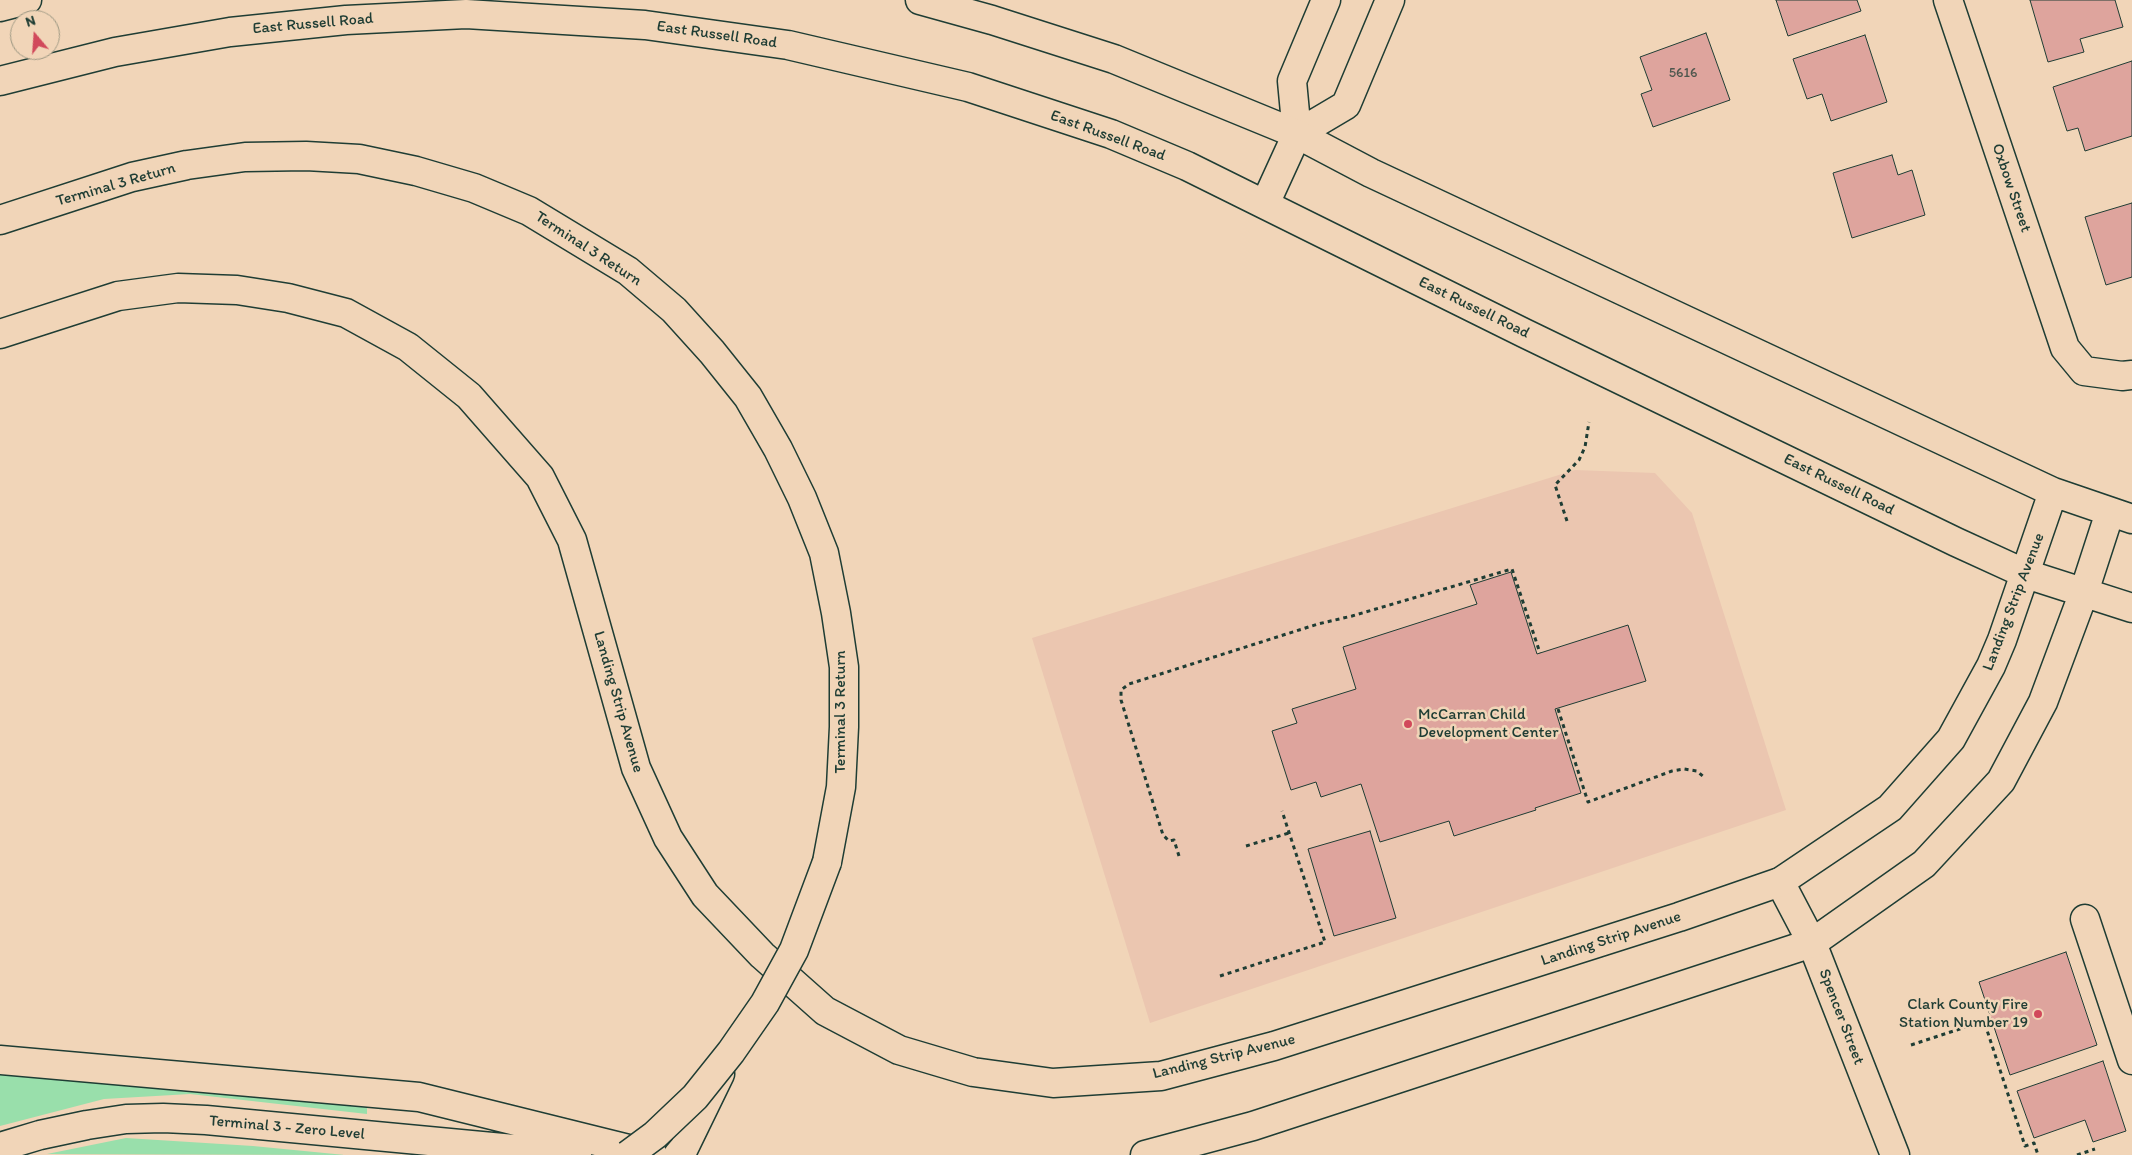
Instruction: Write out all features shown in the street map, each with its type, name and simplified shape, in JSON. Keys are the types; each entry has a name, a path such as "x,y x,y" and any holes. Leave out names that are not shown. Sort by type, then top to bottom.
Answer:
{"main road":[{"path":"0,7 27,0"},
{"path":"920,0 992,20 1114,60 1296,134 1371,173 2053,492 2121,516 2084,592 2043,702 2000,781 1924,864 1812,943 1252,1126 1145,1155"},
{"path":"1265,204 1296,134 1292,81 1326,0"},
{"path":"1296,134 1346,105 1390,0"},
{"name":"Oxbow Street","path":"1948,0 2065,348 2084,371 2122,376 2132,374"},
{"name":"East Russell Road","path":"0,81 115,52 230,32 346,20 466,14 645,25 788,45 968,87 1111,134 1188,166 1524,333 2026,574 2132,608"},
{"name":"Terminal 3 Return","path":"0,220 132,177 187,165 245,157 306,156 359,159 416,172 474,188 530,211 628,272 674,310 712,352 748,397 778,448 802,498 824,553 844,667 841,787 827,862 794,950 765,1003 731,1052 695,1097 655,1135 628,1155"},
{"name":"Landing Strip Avenue","path":"0,334 118,296 178,288 237,290 288,298 346,313 408,347 469,396 540,477 572,540 636,768 668,838 705,895 762,955 825,1011 899,1050 973,1072 1053,1083 1161,1076 1310,1035 1679,917 1780,882 1890,808 1951,739 1991,666 2026,574 2053,492"},
{"name":"Spencer Street","path":"1780,882 1812,943 1895,1155"},
{"path":"2085,919 2132,1060"},
{"path":"678,1155 684,1148 731,1052"},
{"path":"0,1060 419,1098 653,1155"},
{"name":"Terminal 3 - Zero Level","path":"0,1147 40,1135 87,1125 126,1119 163,1118 206,1120 577,1155"},
{"path":"1191,1155 1252,1126"}],"path":[{"path":"1567,521 1556,485 1580,460 1585,447 1589,422"},
{"path":"1179,856 1174,840 1169,841 1164,835 1121,700 1121,690 1129,684 1318,624 1352,616 1512,569 1540,653"},
{"path":"1558,708 1588,802 1684,768 1696,771 1705,778"},
{"path":"1220,976 1325,942 1282,811"},
{"path":"1246,846 1289,833"},
{"path":"1911,1045 1984,1021 2025,1146 2034,1143 2038,1155"},
{"path":"2077,1155 2095,1149"}],"shaded area":[{"name":"McCarran Child Development Center","path":"1575,470 1655,473 1692,513 1786,810 1150,1023 1032,638"}],"green space":[{"path":"0,1071 367,1105 367,1114 190,1094 104,1099 0,1126"},
{"path":"126,1138 253,1146 345,1155 47,1154"}],"building":[{"path":"1776,0 1857,0 1861,11 1788,36"},
{"path":"2030,0 2115,0 2123,27 2080,39 2084,52 2048,62"},
{"path":"1706,33 1730,100 1653,127 1641,94 1652,90 1640,57"},
{"path":"1865,35 1887,102 1831,121 1822,94 1807,99 1793,59"},
{"path":"2132,61 2132,136 2085,151 2078,128 2067,131 2053,87"},
{"path":"1892,155 1898,175 1912,170 1925,215 1852,238 1833,173"},
{"path":"2132,203 2132,277 2106,285 2085,217"},
{"path":"1511,572 1537,654 1628,625 1646,681 1555,709 1581,793 1535,808 1536,810 1454,836 1449,821 1380,842 1361,784 1321,797 1316,782 1291,790 1272,731 1297,723 1292,709 1356,689 1343,647 1477,604 1470,585"},
{"path":"1370,831 1396,918 1334,936 1308,849"},
{"name":"Clark County Fire Station Number 19","path":"2066,952 2097,1045 2010,1075 1979,982"},
{"path":"2103,1061 2126,1131 2093,1142 2085,1120 2034,1138 2017,1091"}],"place":[{"name":"McCarran Child Development Center","path":"1408,724"},
{"name":"Clark County Fire Station Number 19","path":"2038,1014"}]}
